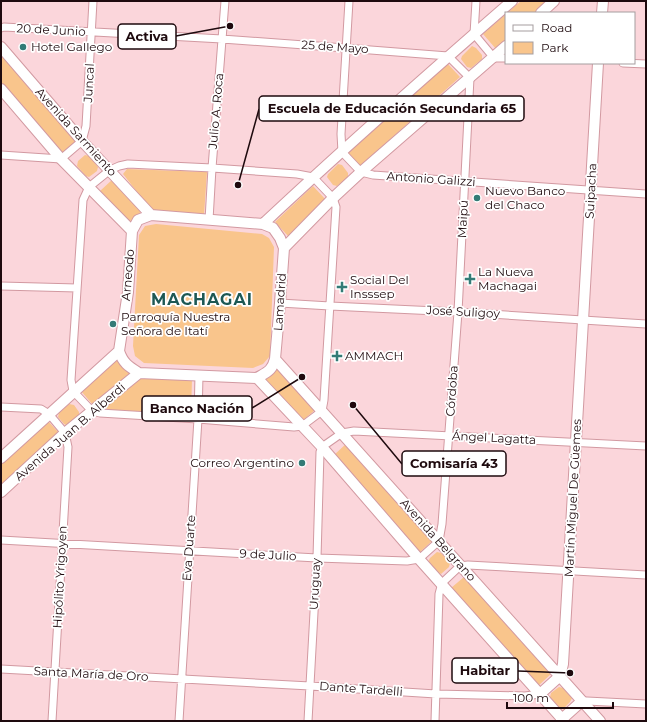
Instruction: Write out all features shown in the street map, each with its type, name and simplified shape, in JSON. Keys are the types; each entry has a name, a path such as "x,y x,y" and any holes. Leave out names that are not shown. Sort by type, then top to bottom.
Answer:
{"street":[{"name":"Juncal","path":"82,141 86,126 93,1"},
{"name":"Julio A. Roca","path":"209,220 225,1"},
{"path":"349,1 340,134 342,152 361,172"},
{"path":"476,1 474,34 494,58"},
{"path":"263,224 448,56 512,1"},
{"path":"542,12 554,1"},
{"path":"602,12 603,1"},
{"name":"20 de Junio","path":"1,28 222,39"},
{"name":"25 de Mayo","path":"222,39 448,56"},
{"name":"Avenida Sarmiento","path":"1,47 82,141 151,215"},
{"path":"1,89 61,159 132,231 138,220 151,215 263,224 272,228 280,238 284,248 361,172 505,47"},
{"path":"448,56 470,78"},
{"path":"494,58 505,58"},
{"name":"Suipacha","path":"584,320 598,64"},
{"path":"635,64 646,64"},
{"name":"Maipú","path":"458,312 470,78"},
{"path":"1,155 61,159 82,141"},
{"path":"128,164 297,174 313,177 333,198 336,207 324,400 322,411 302,426 294,427 100,413 92,411 73,391 71,380 83,200 89,187 110,170 128,164"},
{"name":"Antonio Galizzi","path":"361,172 373,175 646,194"},
{"name":"Arneodo","path":"119,351 128,292 132,231"},
{"name":"Lamadrid","path":"257,378 269,371 273,366 275,359 284,248"},
{"path":"1,286 77,288"},
{"name":"José Suligoy","path":"280,303 458,312 646,324"},
{"name":"Córdoba","path":"439,541 442,524 458,312"},
{"name":"Martín Miguel De Güemes","path":"560,676 563,664 584,320"},
{"path":"1,458 73,391 119,351 122,358 128,365 139,373 257,378 322,447 562,720 582,701 646,704"},
{"name":"Avenida Belgrano","path":"275,359 600,721"},
{"name":"Avenida Juan B. Alberdi","path":"1,492 65,433 139,373"},
{"name":"Eva Duarte","path":"179,721 198,419 199,375"},
{"path":"1,408 41,409 49,414 65,433"},
{"name":"Ángel Lagatta","path":"342,433 354,431 646,446"},
{"name":"Hipólito Yrigoyen","path":"52,721 68,447 65,433"},
{"path":"322,447 342,433"},
{"name":"Uruguay","path":"308,721 317,558 320,452 322,447"},
{"name":"9 de Julio","path":"1,540 317,558 407,561 419,559"},
{"path":"419,559 439,541"},
{"path":"435,721 439,594 442,583 460,566 468,565 646,575"},
{"name":"Santa María de Oro","path":"1,669 182,679"},
{"path":"540,694 560,676"},
{"name":"Dante Tardelli","path":"182,679 436,694 525,696 540,694"}],"green space":[{"path":"521,1 547,1 536,12 508,12"},
{"path":"505,15 505,41 496,49 483,34"},
{"path":"472,46 482,55 482,59 471,68 467,67 461,59"},
{"path":"1,54 77,141 63,153 1,83"},
{"path":"447,63 460,77 359,167 347,153"},
{"path":"85,155 89,156 98,167 97,171 89,177 86,176 77,166 78,161"},
{"path":"338,164 342,165 348,173 348,177 337,186 333,185 327,177"},
{"path":"127,169 207,172 204,215 152,211 123,174"},
{"path":"113,179 142,211 129,222 100,191"},
{"path":"313,186 326,200 288,236 275,222"},
{"path":"156,224 262,234 269,238 274,247 270,356 263,364 253,368 144,363 135,356 133,346 139,235 145,226"},
{"path":"118,359 131,373 93,405 81,391"},
{"path":"277,367 315,410 302,421 264,379"},
{"path":"140,377 192,379 191,413 108,411 105,405"},
{"path":"69,404 74,405 79,412 79,417 68,426 58,417 59,413"},
{"path":"48,421 59,433 1,486 1,464"},
{"path":"347,443 433,540 420,552 334,455"},
{"path":"437,552 441,553 450,563 449,567 441,574 428,562"},
{"path":"464,577 551,674 538,686 451,588"},
{"path":"559,687 563,688 572,698 563,709 560,708 550,697 551,693"}],"place":[{"name":"Activa","path":"230,26"},
{"name":"Hotel Gallego","path":"23,47"},
{"name":"Escuela de Educación Secundaria 65","path":"238,185"},
{"name":"Nuevo Banco del Chaco","path":"477,198"},
{"name":"La Nueva Machagai","path":"470,279"},
{"name":"Social Del Insssep","path":"342,287"},
{"name":"Parroquía Nuestra Señora de Itatí","path":"113,324"},
{"name":"AMMACH","path":"337,356"},
{"name":"Banco Nación","path":"302,377"},
{"name":"Comisaría 43","path":"353,405"},
{"name":"Correo Argentino","path":"302,463"},
{"name":"Habitar","path":"570,673"}],"district":[{"name":"MACHAGAI","path":"202,299"}]}
